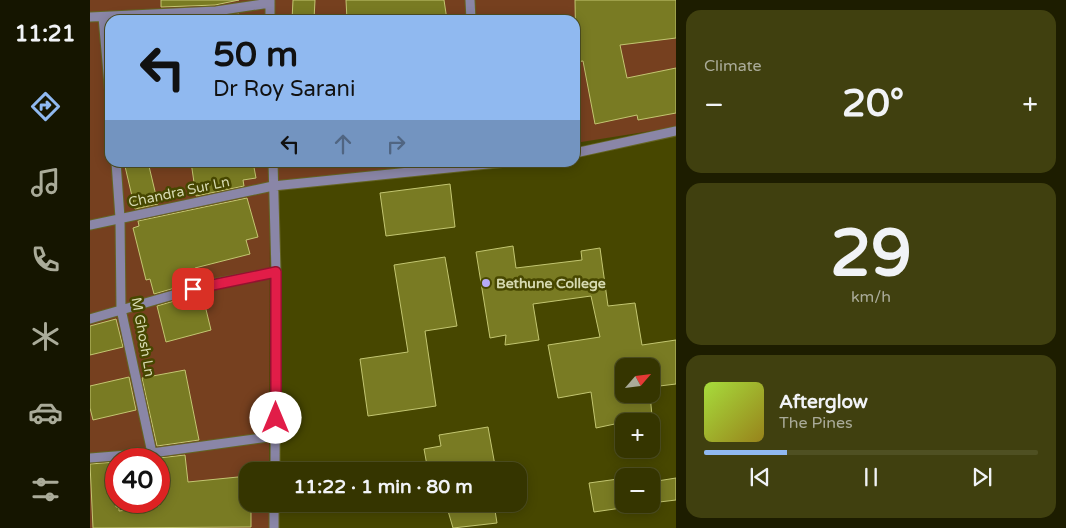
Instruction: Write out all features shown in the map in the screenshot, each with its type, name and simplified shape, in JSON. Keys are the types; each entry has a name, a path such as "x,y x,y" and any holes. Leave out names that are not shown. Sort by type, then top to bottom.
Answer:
{"street":[{"path":"470,0 471,15"},
{"path":"135,15 216,10 270,2 270,15"},
{"path":"90,17 103,17 105,40"},
{"path":"580,152 676,131"},
{"name":"M Ghosh Ln","path":"116,167 120,218 121,309 151,448"},
{"path":"273,167 276,272 275,462"},
{"name":"Chandra Sur Ln","path":"90,225 273,186 454,167"},
{"path":"90,319 211,284 276,272"},
{"path":"170,451 276,436"},
{"path":"90,458 105,457"},
{"path":"274,512 274,528"}],"shaded area":[{"path":"90,0 676,0 676,127 580,142 580,15 105,15 105,167 420,167 270,190 269,462 239,462 239,512 269,512 269,528 90,528"}],"building":[{"path":"161,0 239,0 215,5 161,7"},
{"path":"293,0 315,0 314,15 292,15"},
{"path":"346,0 444,0 446,15 347,15"},
{"path":"575,0 676,0 676,38 620,45 627,78 676,68 676,113 638,120 637,115 595,124 583,61 580,61 580,15 575,15"},
{"path":"125,167 149,167 158,204 135,209"},
{"path":"192,167 254,167 256,178 243,180 244,186 196,196"},
{"path":"450,184 455,227 386,236 380,193"},
{"path":"247,198 258,237 246,240 250,254 195,268 199,281 154,294 150,279 146,280 133,228 139,226 138,221"},
{"path":"513,246 516,268 582,260 581,251 600,248 608,306 635,303 642,345 676,340 676,384 660,386 660,358 615,358 615,403 651,403 652,413 615,413 615,424 596,428 591,392 558,398 548,345 600,337 591,296 533,304 539,340 505,345 506,335 490,338 476,252"},
{"path":"445,257 457,326 425,331 436,406 368,416 360,359 408,352 394,265"},
{"path":"202,293 211,330 166,342 157,306"},
{"path":"116,319 123,347 90,355 90,326"},
{"path":"185,370 199,440 157,446 142,378"},
{"path":"129,377 136,410 93,420 90,408 90,386"},
{"path":"488,427 494,462 426,462 424,449 441,446 439,435"},
{"path":"185,455 188,482 239,477 239,512 251,512 251,527 93,528 90,464 105,463 105,513 170,513 170,457"},
{"path":"676,478 676,500 660,502 660,481"},
{"path":"615,479 615,509 594,512 589,483"},
{"path":"448,512 495,512 497,523 453,528"}],"place":[{"name":"Bethune College","path":"486,283"}],"route":[{"path":"193,289 276,272 276,418"}]}
